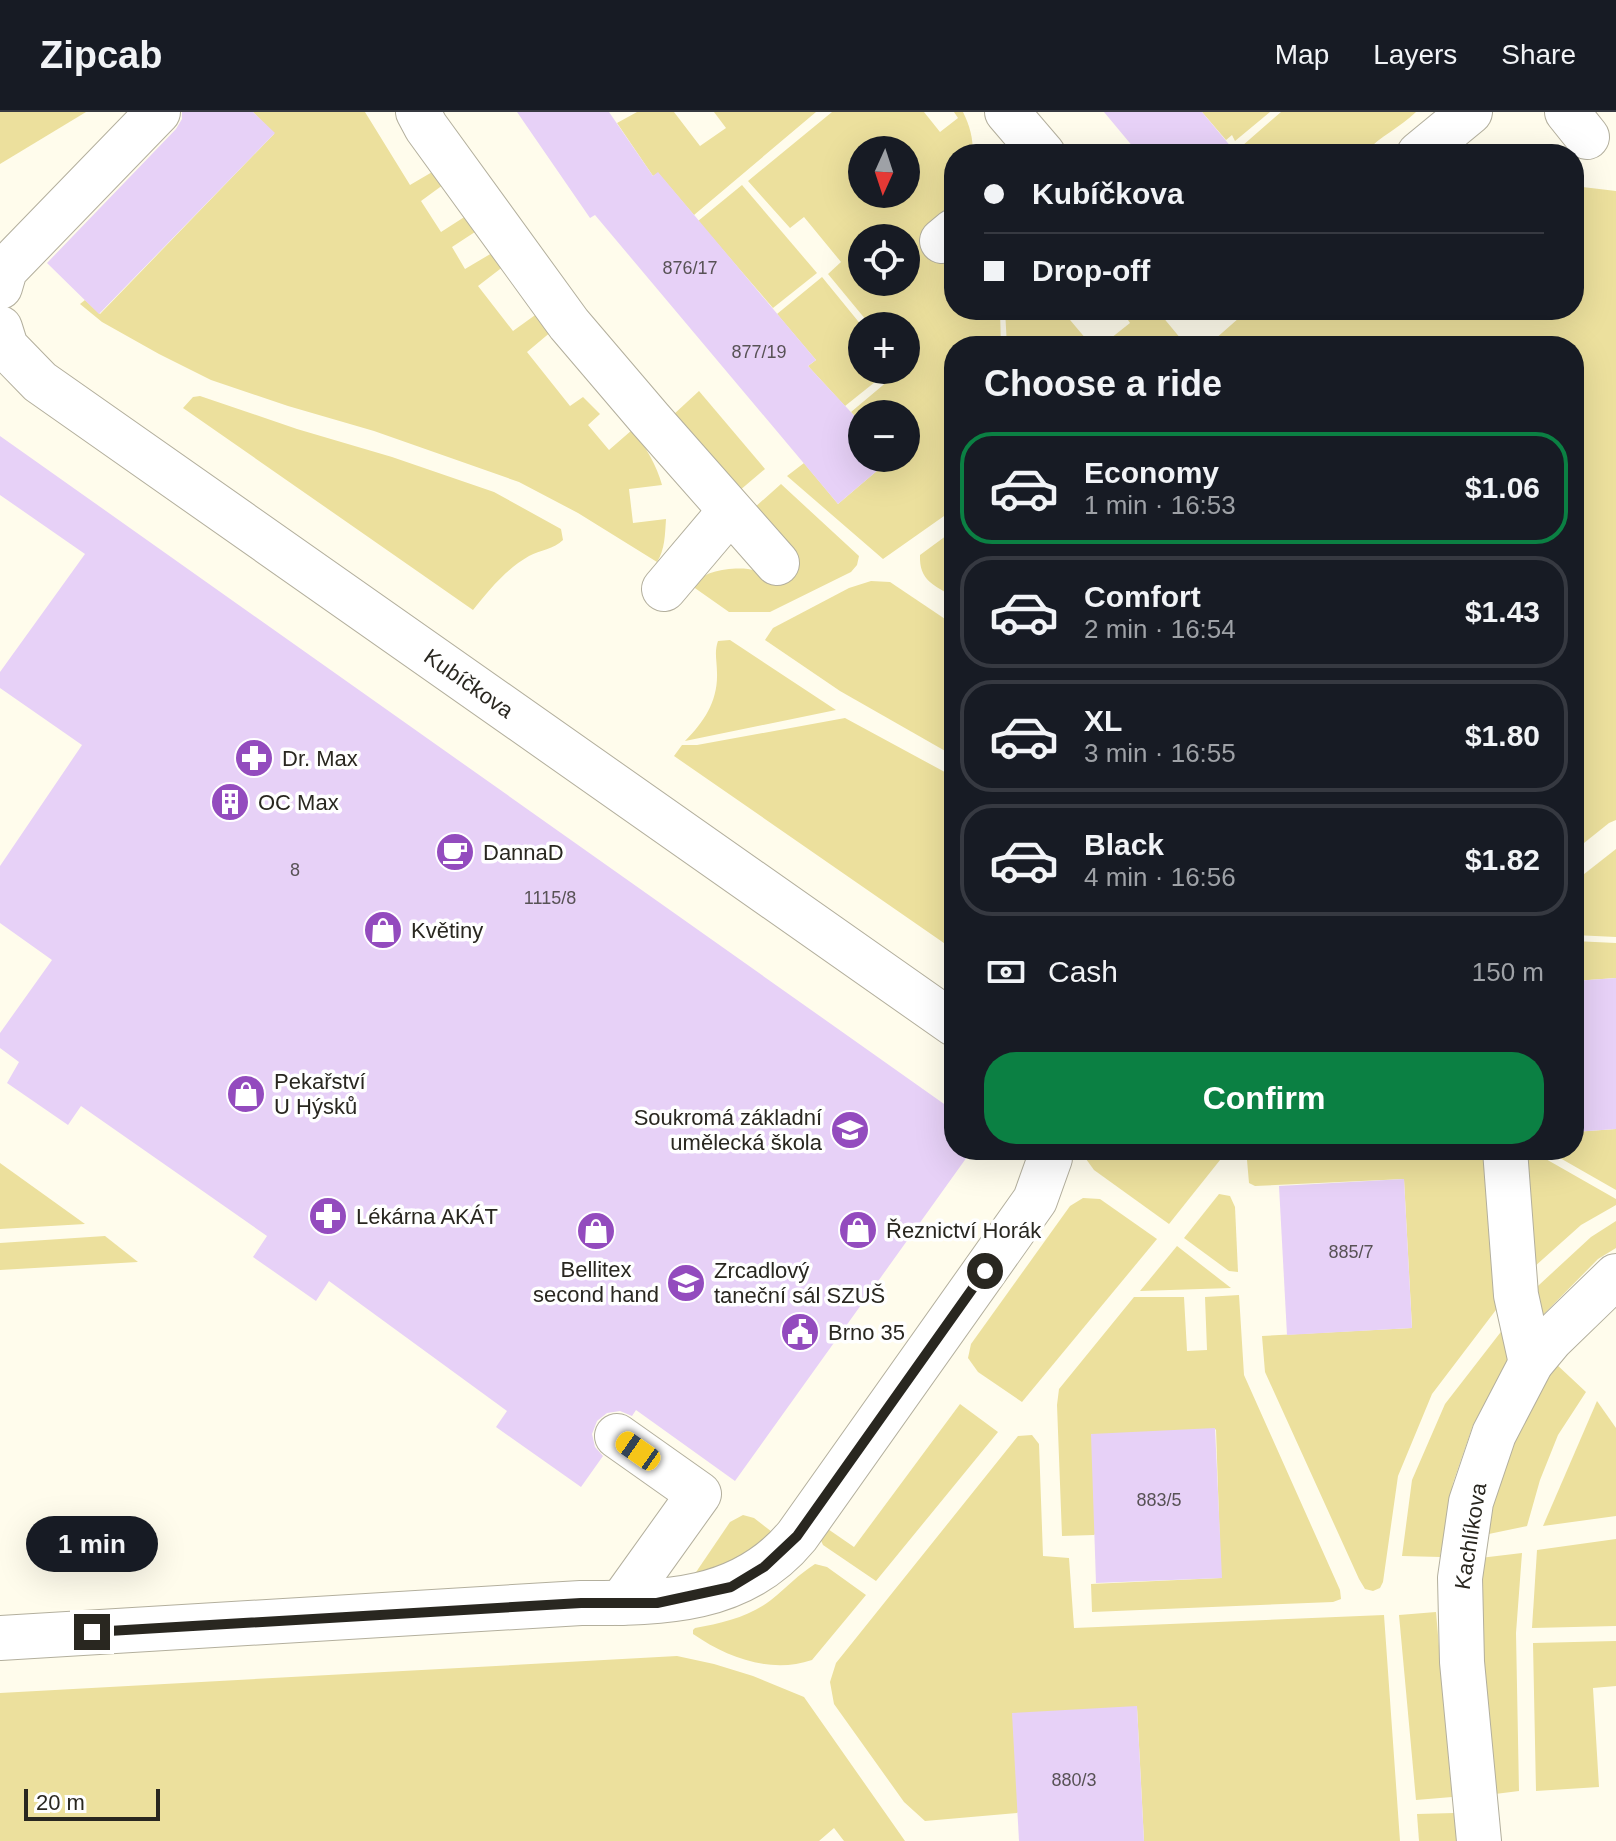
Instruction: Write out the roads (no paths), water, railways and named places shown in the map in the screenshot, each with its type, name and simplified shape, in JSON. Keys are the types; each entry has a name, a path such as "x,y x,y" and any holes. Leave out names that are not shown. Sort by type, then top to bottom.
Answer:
{"street":[{"path":"0,287 5,270 158,112"},
{"path":"418,112 569,324 777,563"},
{"path":"1007,112 1034,144"},
{"path":"1431,144 1470,112"},
{"name":"Kubíčkova","path":"0,328 6,347 40,382 944,1017"},
{"path":"664,589 730,511"},
{"path":"0,1638 565,1604 639,1603 731,1587 764,1567 792,1542 1035,1200 1049,1160"},
{"path":"1506,1160 1516,1295 1531,1363"},
{"name":"Kachlíkova","path":"1479,1841 1462,1662 1460,1578 1471,1502 1494,1434 1531,1363 1551,1339 1616,1276"},
{"path":"617,1436 699,1494 639,1603"}],"place":[{"name":"Dr. Max","path":"254,758"},
{"name":"OC Max","path":"230,802"},
{"name":"DannaD","path":"455,852"},
{"name":"Květiny","path":"383,930"},
{"name":"Pekařství U Hýsků","path":"246,1094"},
{"name":"Soukromá základní umělecká škola","path":"850,1130"},
{"name":"Lékárna AKÁT","path":"328,1216"},
{"name":"Řeznictví Horák","path":"858,1230"},
{"name":"Bellitex second hand","path":"596,1231"},
{"name":"Zrcadlový taneční sál SZUŠ","path":"686,1283"},
{"name":"Brno 35","path":"800,1332"}]}
